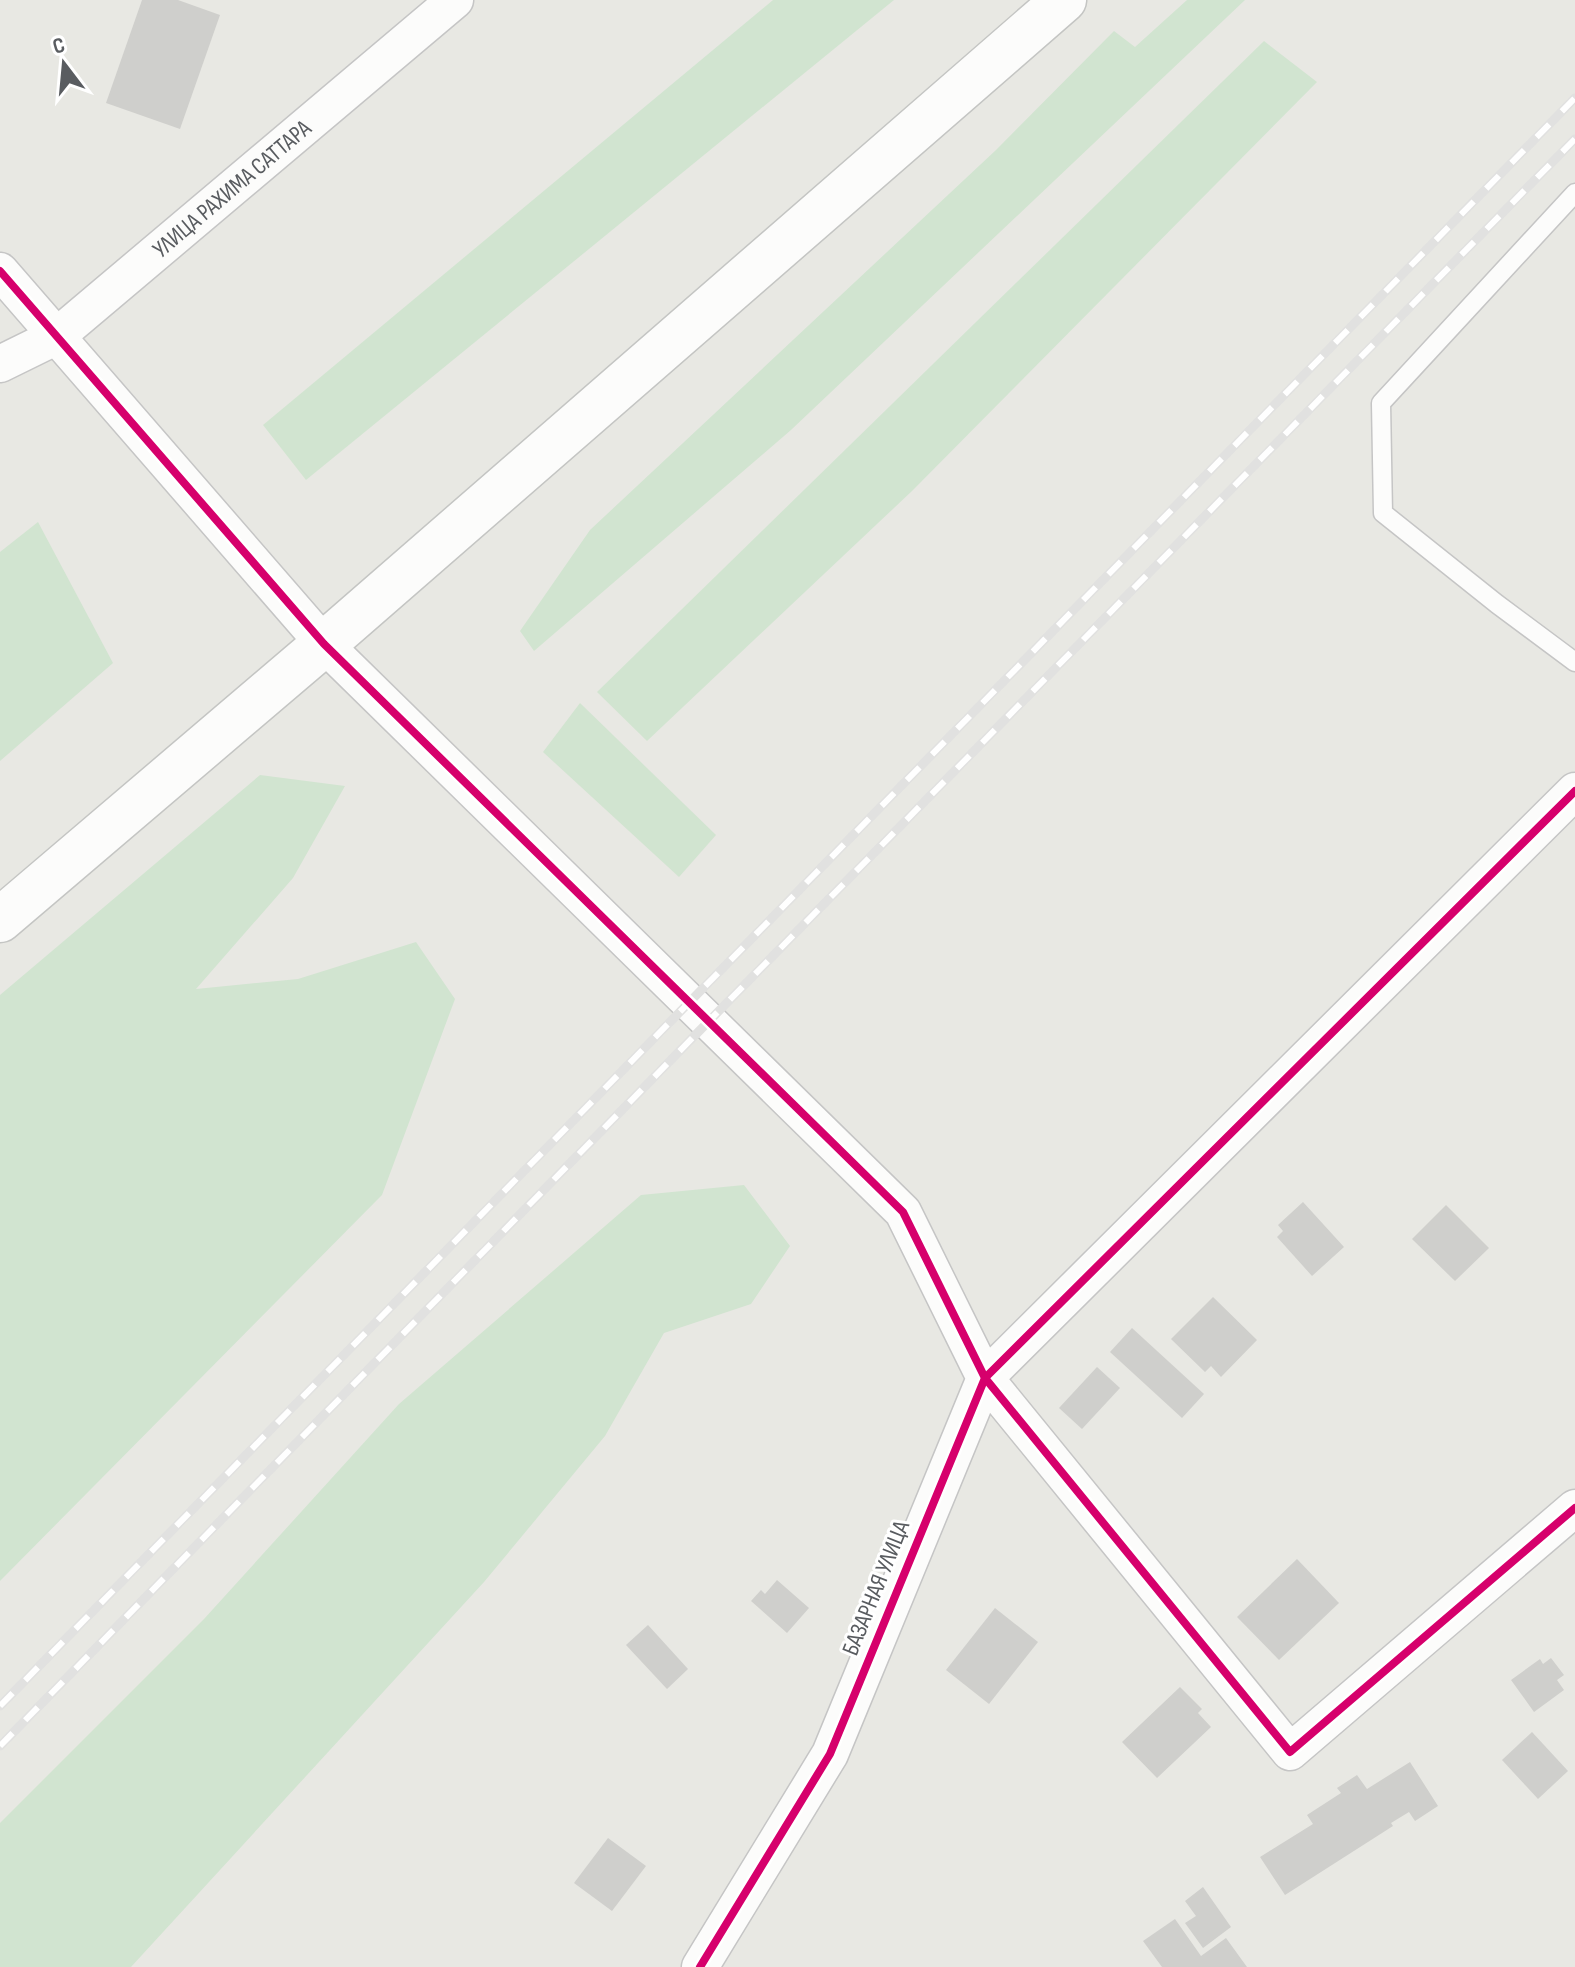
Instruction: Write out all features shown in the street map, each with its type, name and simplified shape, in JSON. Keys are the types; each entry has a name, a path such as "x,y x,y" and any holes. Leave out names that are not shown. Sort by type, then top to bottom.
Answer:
{"main road":[{"path":"0,920 324,644 1064,0"}],"street":[{"name":"УЛИЦА РАХИМА САТТАРА","path":"0,364 57,336 455,0"},
{"path":"0,271 324,644 903,1212 985,1378 1290,1752 1575,1508"},
{"path":"985,1378 1575,791"},
{"name":"БАЗАРНАЯ УЛИЦА","path":"700,1967 830,1754 985,1378"}],"lane":[{"path":"1575,193 1381,403 1383,513 1575,662"}],"green space":[{"path":"773,0 894,0 306,480 263,425"},
{"path":"1187,0 1245,0 791,430 534,651 520,631 590,530 996,150 1114,31 1135,47"},
{"path":"1264,41 1317,82 912,491 647,741 597,692"},
{"path":"38,522 113,663 0,761 0,552"},
{"path":"580,703 716,835 679,877 543,752"},
{"path":"260,775 345,786 293,878 196,989 298,979 416,942 455,999 382,1195 0,1581 0,995"},
{"path":"744,1185 790,1246 751,1304 664,1333 605,1436 484,1582 131,1967 0,1967 0,1823 204,1619 399,1404 641,1195"}],"building":[{"path":"142,0 178,0 220,15 180,129 106,103"},
{"path":"1303,1202 1344,1247 1312,1276 1277,1237 1283,1231 1278,1225"},
{"path":"1446,1205 1489,1248 1455,1281 1412,1239"},
{"path":"1213,1297 1257,1340 1221,1377 1211,1366 1205,1372 1171,1339"},
{"path":"1132,1328 1204,1394 1182,1418 1110,1352"},
{"path":"1097,1367 1120,1388 1082,1429 1059,1408"},
{"path":"1297,1559 1339,1603 1279,1660 1237,1617"},
{"path":"777,1580 809,1608 787,1633 751,1601 761,1590 765,1594"},
{"path":"995,1608 1038,1642 989,1704 946,1670"},
{"path":"648,1625 688,1669 667,1689 626,1645"},
{"path":"1551,1658 1564,1675 1557,1680 1564,1690 1534,1712 1511,1680 1540,1659 1543,1664"},
{"path":"1180,1687 1202,1709 1198,1713 1211,1727 1157,1778 1122,1742"},
{"path":"1532,1732 1568,1771 1538,1799 1502,1760"},
{"path":"1410,1762 1438,1806 1415,1821 1409,1812 1391,1823 1393,1826 1285,1895 1260,1857 1313,1824 1307,1815 1341,1793 1337,1788 1357,1775 1367,1789"},
{"path":"608,1838 646,1866 612,1911 574,1883"},
{"path":"1203,1887 1231,1927 1203,1948 1185,1923 1196,1916 1185,1901"},
{"path":"1175,1919 1201,1956 1226,1938 1247,1967 1162,1967 1143,1941"}],"railway":[{"path":"0,1706 1575,98"},
{"path":"0,1746 1575,139"}],"cycle path":[{"path":"0,271 324,644 903,1212 985,1378 830,1754 700,1967"},
{"path":"1575,791 985,1378 1290,1752 1575,1508"}]}
